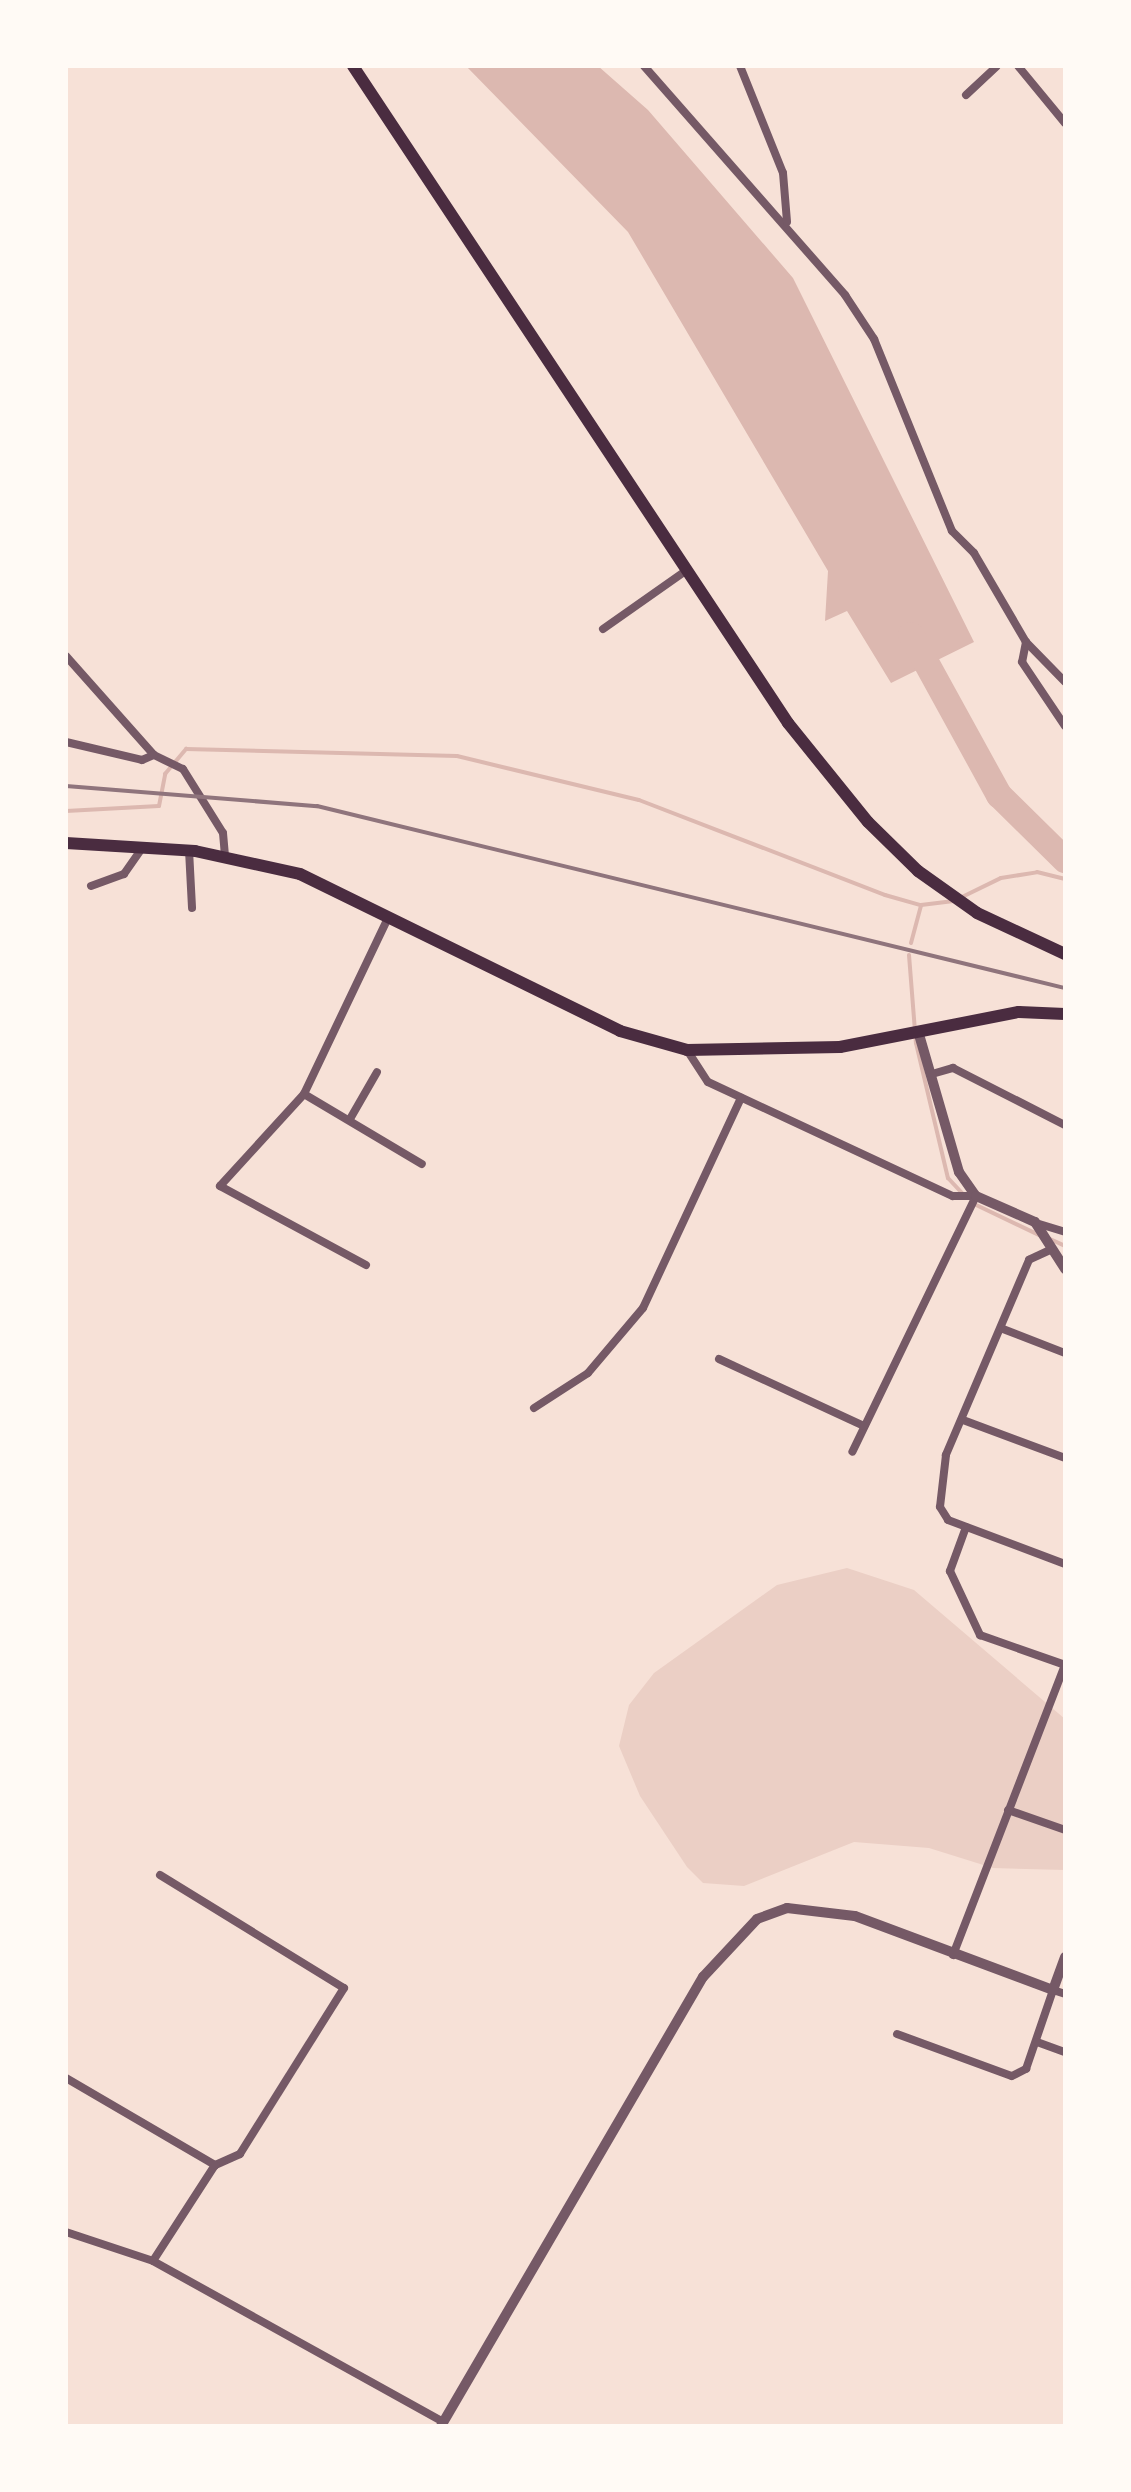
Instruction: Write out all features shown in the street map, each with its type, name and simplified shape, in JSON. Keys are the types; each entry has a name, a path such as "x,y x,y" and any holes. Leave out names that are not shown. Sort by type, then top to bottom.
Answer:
{"main road":[{"path":"353,66 788,723 868,822 977,913 1065,954"},
{"path":"66,843 189,850 300,874 620,1031 687,1050 840,1047 1019,1012 1065,1014"}],"street":[{"path":"644,66 787,222 874,339 952,531 974,553 1026,642 1065,682"},
{"path":"740,66 783,173 787,222"},
{"path":"966,95 997,66"},
{"path":"1018,66 1065,123"},
{"path":"603,629 687,570"},
{"path":"1026,642 1022,662 1065,726"},
{"path":"66,656 157,757 180,768 218,825 225,858"},
{"path":"66,742 142,760 157,757"},
{"path":"91,886 124,874 142,848"},
{"path":"189,850 192,908"},
{"path":"366,1265 220,1186 304,1094 389,915"},
{"path":"918,1031 959,1172 976,1196"},
{"path":"687,1050 708,1082 741,1098 953,1196 976,1196 1065,1232"},
{"path":"932,1074 953,1068 1065,1125"},
{"path":"350,1119 377,1072"},
{"path":"304,1094 422,1164"},
{"path":"534,1408 588,1373 643,1308 741,1098"},
{"path":"852,1452 976,1196"},
{"path":"1035,1222 1050,1250 1065,1269"},
{"path":"1050,1250 1029,1260 1003,1329 946,1455 940,1507 966,1527 1065,1564"},
{"path":"1003,1329 1065,1353"},
{"path":"719,1359 864,1426"},
{"path":"963,1420 1065,1458"},
{"path":"953,1955 1065,1665 980,1635 950,1571 966,1527"},
{"path":"1008,1810 1065,1830"},
{"path":"153,2261 215,2165 240,2154 344,1988 160,1875"},
{"path":"66,2232 153,2261 442,2424 727,1943 757,1919 787,1908 814,1908 1065,1994"},
{"path":"897,2034 1012,2076 1026,2069 1065,1957"},
{"path":"1037,2042 1065,2052"},
{"path":"66,2078 215,2165"}],"shaded area":[{"path":"466,66 598,66 648,110 793,278 974,642 891,683 847,611 825,621 828,571 628,232"},
{"path":"847,1568 914,1590 1065,1719 1065,1870 993,1868 929,1848 854,1842 744,1886 703,1883 687,1867 640,1796 619,1746 629,1705 654,1673 777,1585"}],"waterway":[{"path":"911,635 999,795 1065,860"},
{"path":"66,811 159,806 165,774 186,749 457,756 639,800 885,895 921,905 954,901"},
{"path":"962,897 1001,878 1037,872 1065,879"},
{"path":"911,943 921,905"},
{"path":"909,955 916,1043 948,1178 963,1194"},
{"path":"972,1203 1039,1235"},
{"path":"1050,1239 1065,1246"}],"railway":[{"path":"66,786 317,806 1065,988"}]}
